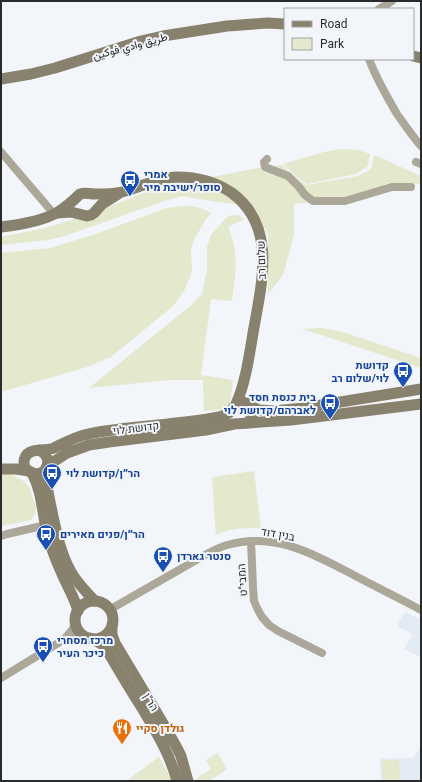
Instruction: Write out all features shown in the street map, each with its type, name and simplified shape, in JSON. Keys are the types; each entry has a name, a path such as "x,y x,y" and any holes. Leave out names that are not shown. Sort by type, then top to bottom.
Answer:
{"street":[{"path":"381,8 392,1"},
{"name":"طريق وادي فوکين","path":"1,79 55,68 141,41 163,36 227,26 268,23 284,24"},
{"path":"369,60 379,83 388,99 412,136 421,146"},
{"path":"1,152 55,214"},
{"path":"267,159 264,162 265,167 288,176 305,195 313,201 345,201 392,187 411,187"},
{"name":"שלום רב","path":"91,194 121,192 176,177 194,178 220,186 234,195 250,211 257,225 261,238 263,263 261,288 244,379 245,395 241,406"},
{"name":"שלום רב","path":"96,210 121,192"},
{"path":"1,227 55,214 71,212 87,216 94,213 98,206 96,199 91,194 84,193 55,214"},
{"path":"77,197 74,204 75,208 80,214"},
{"path":"241,406 259,410 274,411 303,408 421,389"},
{"name":"קדושת לוי","path":"47,468 67,453 89,445 206,430 228,424 291,420 421,404"},
{"path":"241,406 252,411 253,415 250,420 243,423 233,418 232,414 241,406"},
{"name":"קדושת לוי","path":"39,450 53,448 73,439 87,435 115,430 212,419 224,416 241,406"},
{"path":"1,464 18,460 32,451 39,450 46,455 48,462 47,484 52,513 62,551 70,570 79,584 95,601 103,604 110,610 112,617 112,625 105,635 96,638 72,636 62,640 1,678"},
{"path":"26,456 24,462 38,486 48,537 54,555 78,611"},
{"path":"1,469 16,469 38,474 47,468"},
{"path":"1,536 46,525"},
{"name":"בנין דוד","path":"110,610 205,555 227,545 251,541 274,542 296,547 421,610"},
{"name":"המבי\"ט","path":"251,541 254,600 262,617 278,632 322,653"},
{"path":"86,636 79,631 75,618 78,611 85,604 95,601"},
{"path":"62,640 76,624"},
{"name":"הר\"ן","path":"112,625 114,643 177,748 181,756 188,781"},
{"name":"הר\"ן","path":"86,636 105,647 155,730 171,760 177,781"}],"shaded area":[{"path":"405,612 421,620 421,657 404,649 413,634 397,626"},
{"path":"421,746 421,781 381,781 380,759 414,758"}],"green space":[{"path":"342,149 358,150 370,154 368,166 356,174 307,184 283,164 324,152"},
{"path":"374,155 421,176 421,184 379,187 368,194 326,201 294,204 294,235 283,275 268,294 268,234 261,222 251,211 236,204 182,196 65,236 47,240 1,245 1,237 45,228 93,213 164,186 269,166 282,165 306,185 358,176 371,169"},
{"path":"183,206 198,207 211,213 195,238 191,248 192,272 184,291 173,306 111,357 87,367 1,392 1,253 50,248 96,234 166,208"},
{"path":"238,215 245,219 228,227 234,243 236,260 232,301 211,299 201,375 233,380 230,405 224,410 204,411 203,380 169,380 89,388 189,307 202,294 207,269 207,247 211,235 227,217"},
{"path":"321,328 343,332 421,358 421,368 303,329"},
{"path":"254,471 261,528 244,528 216,535 212,477"},
{"path":"1,474 10,474 22,480 29,487 36,507 35,514 31,520 1,526"},
{"path":"218,753 227,769 209,781 198,781 197,778 211,769 206,760"},
{"path":"159,757 171,781 126,781"},
{"path":"382,760 399,760 400,781 383,781"}],"place":[{"name":"אמרי סופר/ישיבת מיר","path":"130,197"},
{"name":"קדושת לוי/שלום רב","path":"403,388"},
{"name":"בית כנסת חסד לאברהם/קדושת לוי","path":"330,420"},
{"name":"הר״ן/קדושת לוי","path":"52,490"},
{"name":"הר״ן/פנים מאירים","path":"46,551"},
{"name":"סנטר גארדן","path":"163,573"},
{"name":"מרכז מסחרי כיכר העיר","path":"43,663"},
{"name":"גולדן סקיי","path":"122,745"}]}
